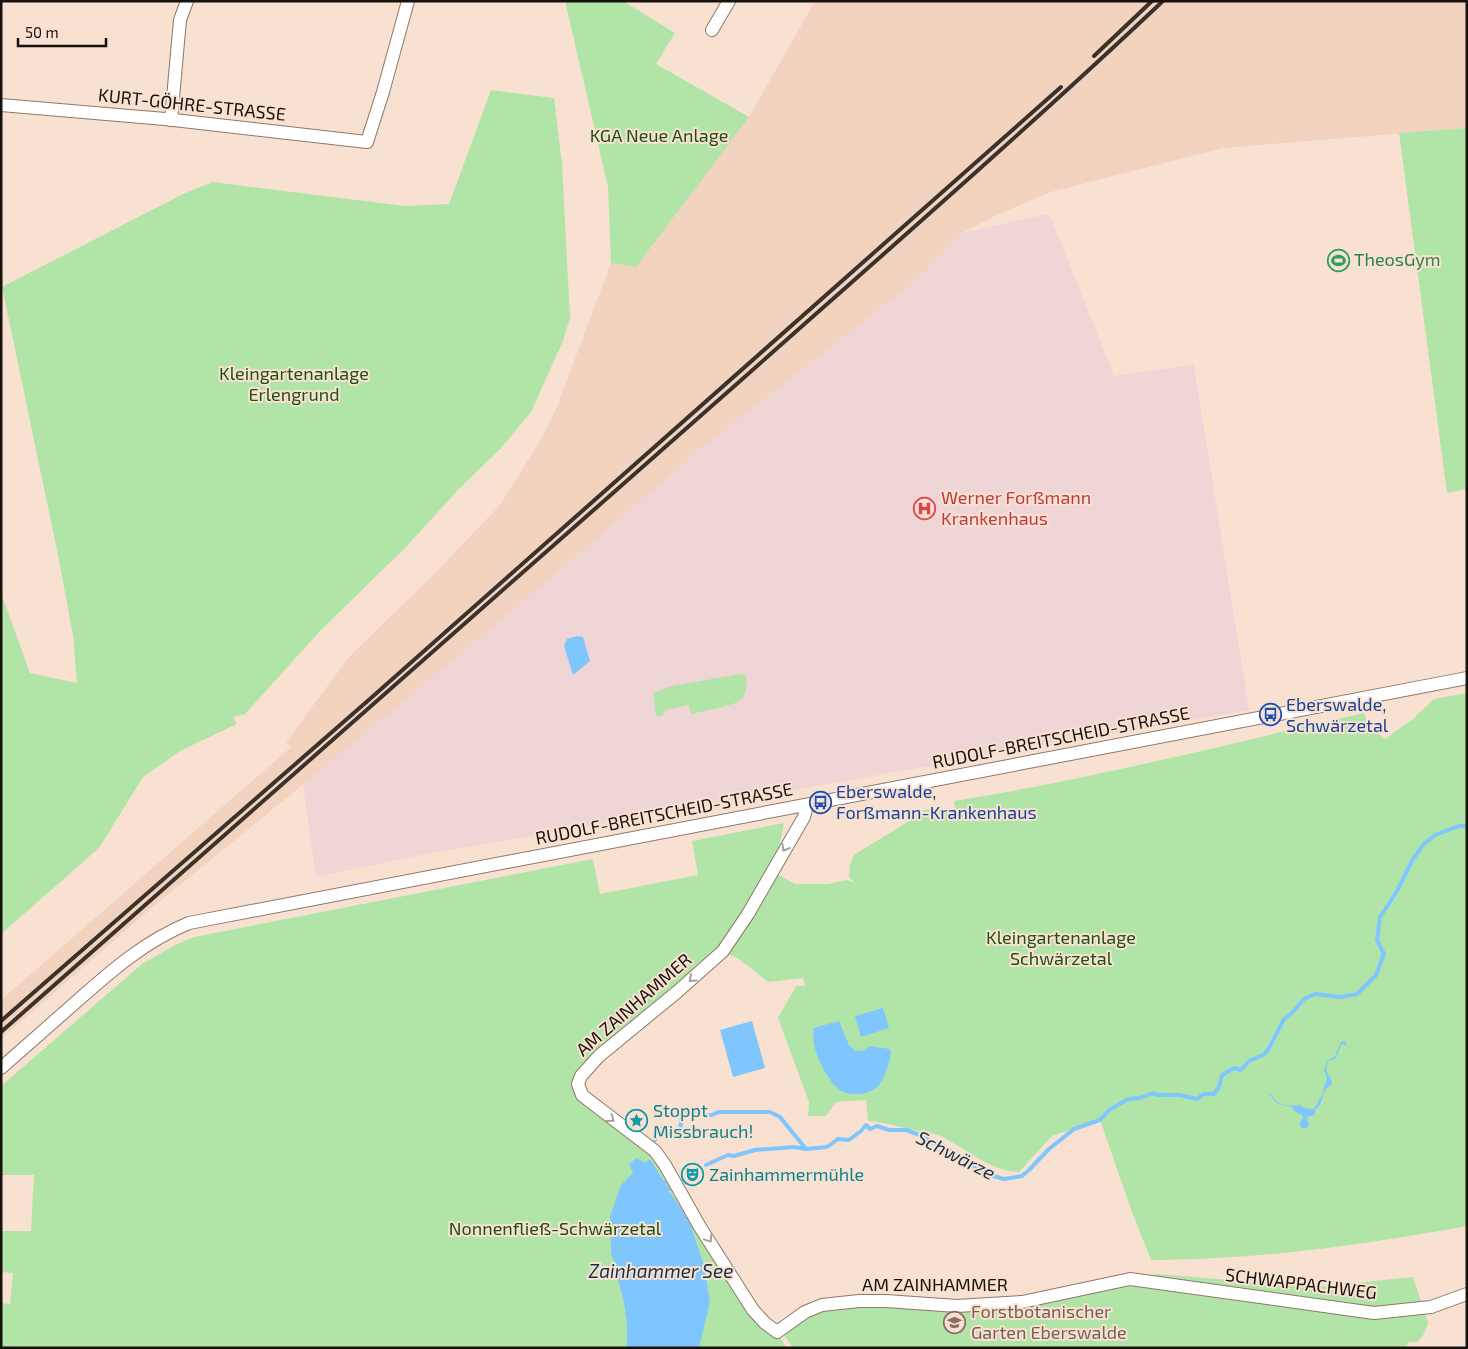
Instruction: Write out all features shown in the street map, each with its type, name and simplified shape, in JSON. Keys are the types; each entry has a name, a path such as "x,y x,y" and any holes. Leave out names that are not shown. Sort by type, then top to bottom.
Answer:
{"street":[{"path":"171,120 180,20 187,1"},
{"name":"KURT-GÖHRE-STRASSE","path":"1,105 171,120 367,142 408,1"},
{"path":"712,30 729,1"},
{"name":"RUDOLF-BREITSCHEID-STRASSE","path":"1,1068 108,973 143,946 170,931 189,924 1467,678"},
{"name":"AM ZAINHAMMER","path":"807,805 804,817 748,914 723,951 677,992 599,1056 581,1076 578,1084 582,1095 604,1114 655,1151 753,1310 777,1332 805,1312 822,1305 859,1301 957,1306 1022,1302 1130,1279"},
{"name":"SCHWAPPACHWEG","path":"1130,1279 1374,1313 1431,1307 1467,1294"}],"shaded area":[{"path":"815,1 1467,1 1467,128 1223,148 1051,192 1001,213 962,233 923,275 701,449 380,722 149,910 1,1039 1,1000 291,747 286,742 349,657 432,576 500,505 543,436 556,409 611,263 636,267 749,117"},
{"name":"Werner Forßmann Krankenhaus","path":"1049,214 1114,376 1194,365 1249,710 416,856 316,877 303,785 563,568 701,449 923,275 962,233"}],"green space":[{"name":"KGA Neue Anlage","path":"565,1 623,1 675,33 656,64 749,117 636,267 611,263 608,187"},
{"name":"Kleingartenanlage Erlengrund","path":"491,90 554,98 562,164 570,318 563,341 531,412 502,447 458,490 406,547 321,630 245,714 233,717 237,724 180,751 143,777 99,848 1,934 1,598 4,601 30,673 77,683 73,635 58,555 2,287 185,193 213,182 405,206 449,204"},
{"path":"1467,128 1467,489 1447,493 1399,133"},
{"path":"740,674 746,675 746,690 742,699 735,703 691,714 689,705 666,710 662,716 656,716 653,693 672,686"},
{"name":"Kleingartenanlage Schwärzetal","path":"1467,693 1467,1226 1310,1250 1230,1257 1151,1260 1100,1120 1052,1136 1019,1172 998,1168 936,1135 868,1121 866,1100 836,1102 826,1116 808,1116 809,1102 778,1018 796,986 805,986 803,978 768,982 739,959 726,953 775,873 795,884 828,884 846,880 855,882 849,878 850,864 854,855 909,821 906,813 930,809 955,808 954,801 1109,772 1364,713 1368,725 1385,739 1413,719 1434,699"},
{"name":"Nonnenfließ-Schwärzetal","path":"784,823 779,848 722,950 575,1085 655,1157 787,1348 1,1348 1,1303 10,1304 13,1273 1,1272 1,1231 31,1231 34,1175 1,1175 1,1086 142,964 175,945 194,937 593,859 600,894 698,875 692,841"},
{"path":"1157,1274 1316,1287 1413,1277 1428,1323 1424,1334 1418,1342 1409,1342 1404,1348 793,1348 782,1332 824,1308 871,1304 955,1310 1134,1284"}],"water":[{"path":"577,636 583,637 590,661 573,675 564,646 567,639"},
{"path":"883,1008 889,1028 861,1037 855,1016"},
{"path":"752,1021 765,1068 733,1077 720,1030"},
{"path":"839,1021 849,1045 856,1051 865,1050 869,1046 890,1049 888,1067 882,1081 873,1090 858,1094 849,1094 842,1091 827,1076 820,1062 815,1049 813,1028"},
{"path":"1345,1041 1347,1046 1342,1044 1335,1059 1328,1061 1327,1072 1332,1084 1325,1090 1320,1105 1315,1110 1315,1115 1307,1117 1309,1126 1301,1128 1302,1115 1294,1111 1292,1107 1278,1104 1268,1093 1281,1104 1300,1105 1305,1108 1314,1109 1322,1095 1327,1077 1324,1070 1327,1061 1335,1056 1341,1042"},
{"name":"Zainhammer See","path":"637,1158 645,1163 650,1159 664,1181 667,1180 669,1182 666,1184 667,1186 670,1185 672,1189 669,1191 690,1224 704,1265 710,1302 699,1348 627,1348 627,1325 624,1303 616,1265 611,1254 610,1216 621,1185 633,1173 629,1164"}],"waterway":[{"name":"Schwärze","path":"655,1140 659,1129 666,1128 673,1136 678,1135 683,1112 688,1111 705,1115 718,1112 770,1112 780,1117 806,1149 827,1147 838,1139 849,1140 866,1125 870,1129 877,1126 889,1130 906,1130 920,1135 933,1143 942,1145 986,1174 1004,1179 1022,1176 1049,1149 1074,1129 1100,1120 1109,1110 1128,1099 1140,1098 1153,1093 1157,1095 1179,1095 1197,1099 1204,1094 1214,1094 1219,1087 1222,1075 1234,1068 1241,1070 1249,1061 1263,1055 1268,1050 1284,1019 1304,999 1315,994 1341,997 1357,994 1376,975 1384,954 1377,940 1380,917 1397,891 1413,859 1424,844 1435,835 1459,826 1467,826"},
{"name":"Schwärze","path":"706,1165 728,1155 734,1156 755,1150 794,1147 806,1149"}],"railway":[{"path":"1094,56 1152,1"},
{"path":"1,1032 899,240 1163,1"},
{"path":"1,1021 371,698 1061,87"}],"place":[{"name":"TheosGym","path":"1338,260"},
{"name":"Werner Forßmann Krankenhaus","path":"925,508"},
{"name":"Eberswalde, Schwärzetal","path":"1270,715"},
{"name":"Eberswalde, Forßmann-Krankenhaus","path":"820,802"},
{"name":"Stoppt Missbrauch!","path":"637,1121"},
{"name":"Zainhammermühle","path":"693,1175"},
{"name":"Forstbotanischer Garten Eberswalde","path":"955,1322"}]}
